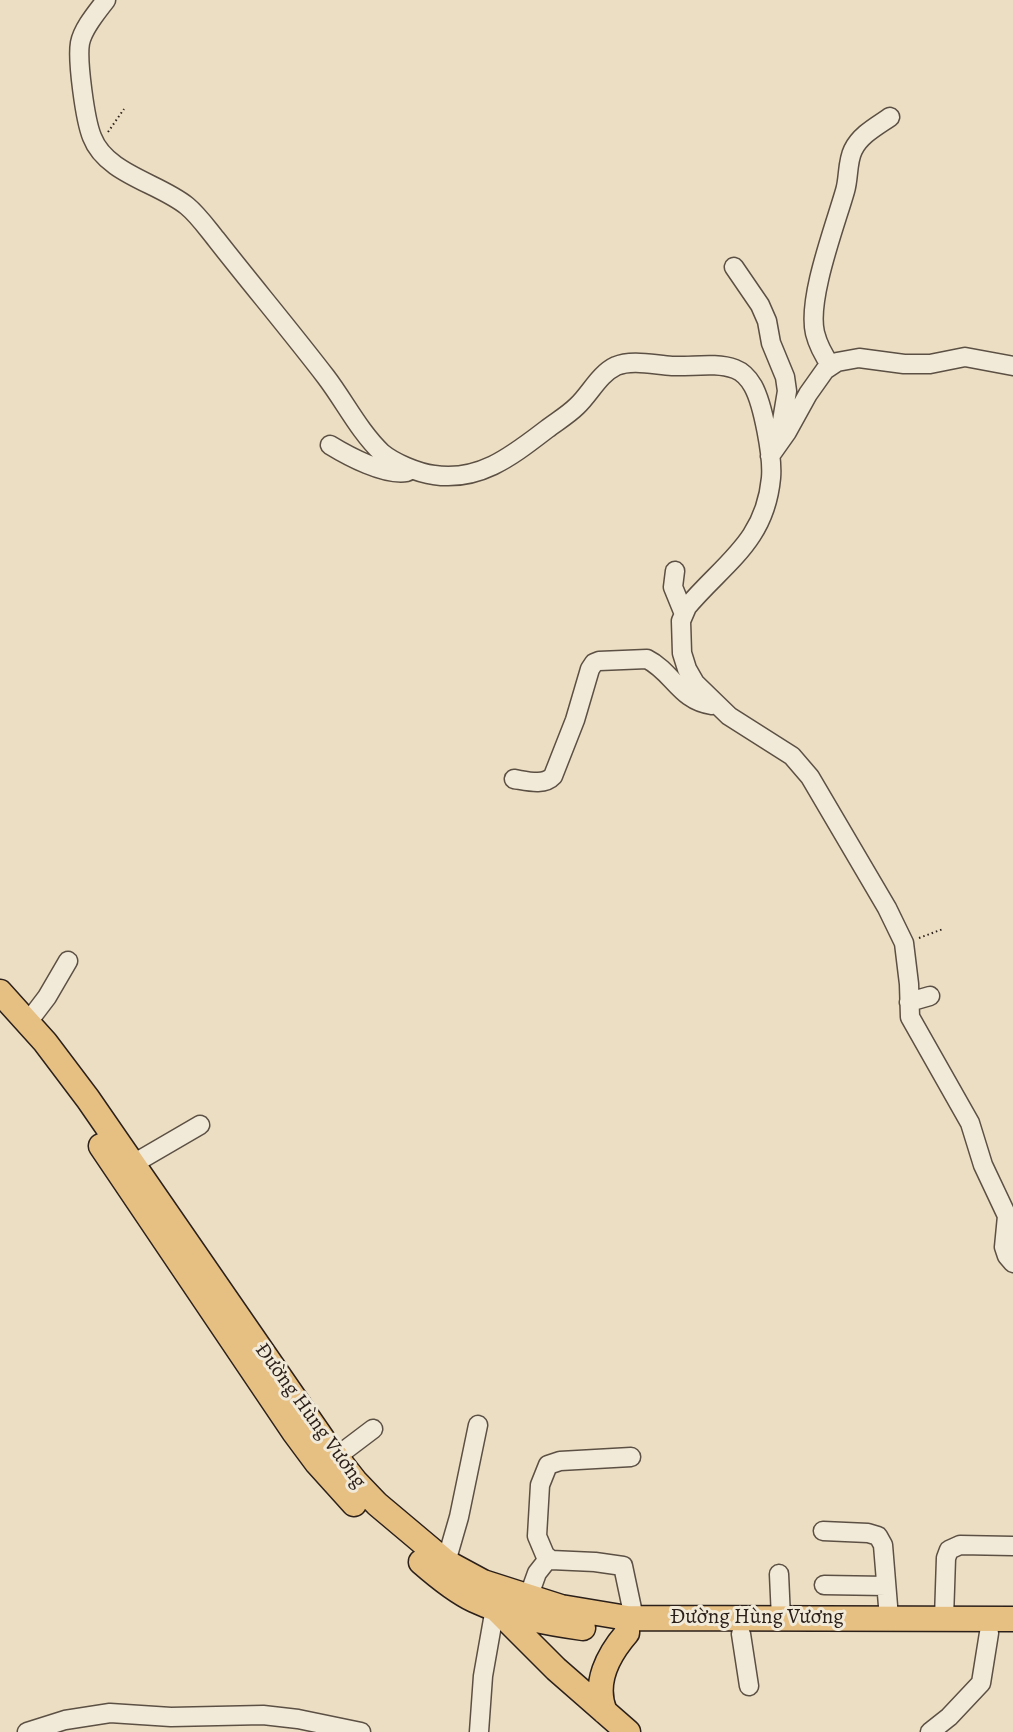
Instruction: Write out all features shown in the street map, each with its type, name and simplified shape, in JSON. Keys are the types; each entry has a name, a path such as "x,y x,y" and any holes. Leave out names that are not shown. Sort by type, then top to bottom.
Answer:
{"main road":[{"name":"Đường Hùng Vương","path":"0,992 28,1022 88,1099 354,1481 377,1504 446,1562 498,1598 563,1625 629,1623 1013,1633"},
{"name":"Đường Hùng Vương","path":"0,1012 43,1064 80,1115 281,1413 317,1462 363,1512 410,1554 472,1599 528,1598 629,1623"},
{"path":"498,1598 556,1669 628,1732"},
{"name":"Đường Hùng Vương","path":"740,1626 780,1618 1013,1619"},
{"path":"606,1712 600,1695 600,1683 615,1647 629,1623"}],"street":[{"path":"106,0 93,18 80,43 84,105 92,138 115,165 188,207 303,348 340,395 363,432 385,456 433,475 459,476 492,468 516,453 576,406 606,373 618,365 633,363 736,369 747,377 754,387 774,450"},
{"path":"93,18 100,21 116,0"},
{"path":"831,366 822,352 815,333 813,314 818,286 846,188 853,150 869,131 890,117"},
{"path":"734,267 760,305 787,391 774,450 767,499 754,534 696,596 684,614 681,621 682,652 694,683 717,706 746,728 792,756 810,777 886,908 904,943 910,1017 970,1123 990,1183 1007,1216 1004,1247 1013,1263"},
{"path":"774,450 825,370 837,362 859,358 904,364 930,364 965,357 1013,366"},
{"path":"330,445 349,456 390,471 404,473 414,469"},
{"path":"675,572 673,587 684,614"},
{"path":"514,779 535,782 546,781 554,776 575,720 590,669 594,663 599,661 647,659 683,692 700,704 717,706"},
{"path":"28,1022 47,997 68,961"},
{"path":"909,1002 930,996"},
{"path":"133,1164 200,1125"},
{"path":"446,1562 459,1517 478,1425"},
{"path":"336,1457 373,1429"},
{"path":"548,1559 537,1536 540,1485 548,1465 560,1461 632,1457"},
{"path":"823,1531 868,1533 878,1536 883,1545 889,1618"},
{"path":"944,1618 946,1558 950,1550 960,1545 1013,1546"},
{"path":"528,1598 537,1573 548,1559"},
{"path":"548,1559 623,1566 629,1623"},
{"path":"778,1574 780,1618"},
{"path":"824,1585 886,1586"},
{"path":"479,1732 483,1676 498,1598"},
{"path":"740,1626 749,1686"},
{"path":"930,1732 949,1717 981,1683 988,1633"},
{"path":"27,1732 65,1720 110,1713 171,1717 262,1715 298,1719 361,1732"}],"path":[{"path":"98,147 124,109"}]}
